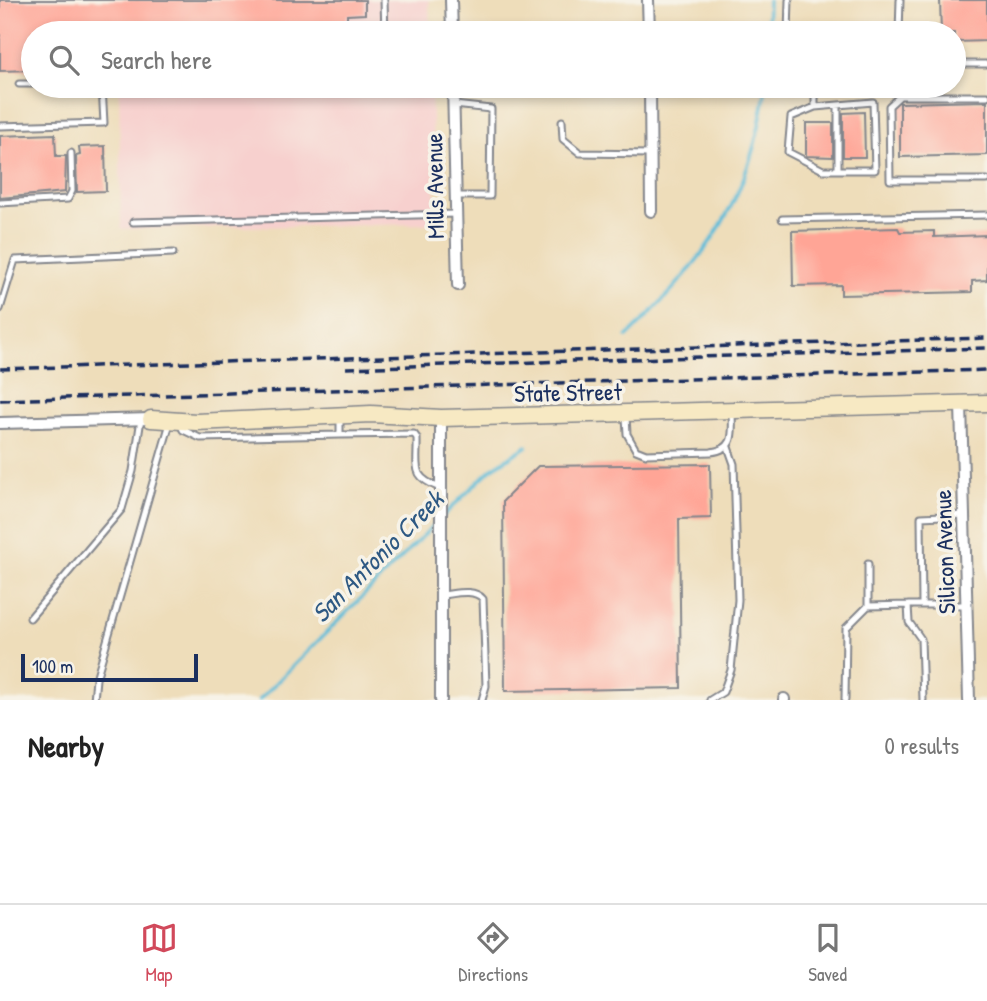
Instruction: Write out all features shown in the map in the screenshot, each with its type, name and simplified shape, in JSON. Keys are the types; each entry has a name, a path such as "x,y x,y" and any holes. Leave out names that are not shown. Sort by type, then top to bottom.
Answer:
{"street":[{"path":"451,0 452,21"},
{"path":"648,0 649,21"},
{"name":"Mills Avenue","path":"454,98 458,285"},
{"path":"650,98 651,211"},
{"name":"State Street","path":"146,419 233,420 371,414 440,418 987,403"},
{"name":"Silicon Avenue","path":"961,404 969,700"},
{"path":"440,418 441,700"},
{"path":"0,423 146,419"}],"lane":[{"path":"384,0 385,21"},
{"path":"788,21 789,0"},
{"path":"899,21 900,0"},
{"path":"966,64 987,64"},
{"path":"966,96 987,96"},
{"path":"0,126 104,123 103,98"},
{"path":"815,98 815,107"},
{"path":"898,98 889,106 890,180 987,180"},
{"path":"873,102 874,170 823,170 788,152 790,117 815,107 838,105 873,102"},
{"path":"454,105 491,109 490,196 456,196"},
{"path":"838,105 838,170"},
{"path":"562,121 563,139 580,153 651,154"},
{"path":"0,203 68,199 72,191 71,153"},
{"path":"133,222 456,214"},
{"path":"782,219 987,215"},
{"path":"0,309 15,260 173,253"},
{"path":"710,700 723,692 732,670 738,600 734,464 728,447 731,441 732,411"},
{"path":"626,414 630,441 636,450 646,454 711,452 728,447"},
{"path":"340,416 340,435"},
{"path":"30,618 122,509 146,419"},
{"path":"270,419 270,437"},
{"path":"175,420 183,430 200,438 414,434 417,438 419,477 440,489"},
{"path":"94,700 96,679 175,420"},
{"path":"233,420 234,437"},
{"path":"922,605 921,517 964,515"},
{"path":"868,564 868,606"},
{"path":"441,595 472,593 479,594 483,599 486,686 482,700"},
{"path":"908,605 909,622 921,639 923,700"},
{"path":"845,700 845,628 868,606 966,605"}],"shaded area":[{"path":"178,0 429,0 430,21 177,21"},
{"path":"119,98 431,98 436,224 121,229"}],"building":[{"path":"0,0 365,0 365,14 347,15 347,21 21,21 21,70 0,71"},
{"path":"940,0 987,0 987,41 966,42 966,21 941,21"},
{"path":"987,101 987,155 900,157 900,103"},
{"path":"864,112 865,157 843,157 843,113"},
{"path":"806,123 833,123 833,157 806,156"},
{"path":"55,134 56,156 66,156 65,192 0,198 0,136"},
{"path":"105,146 106,191 77,192 76,156 80,155 79,147"},
{"path":"898,228 900,232 934,231 934,237 987,235 987,280 972,281 972,292 841,295 841,285 793,286 792,231"},
{"path":"710,464 711,518 679,519 681,688 505,691 503,501 538,466"}],"waterway":[{"name":"San Antonio Creek","path":"767,21 768,0"},
{"name":"San Antonio Creek","path":"627,337 681,280 721,225 749,163 764,98"},
{"name":"San Antonio Creek","path":"443,516 491,469 527,446"},
{"name":"San Antonio Creek","path":"259,700 438,521"}],"railway":[{"path":"0,369 987,338"},
{"path":"346,368 987,348"},
{"path":"0,400 987,370"}]}
